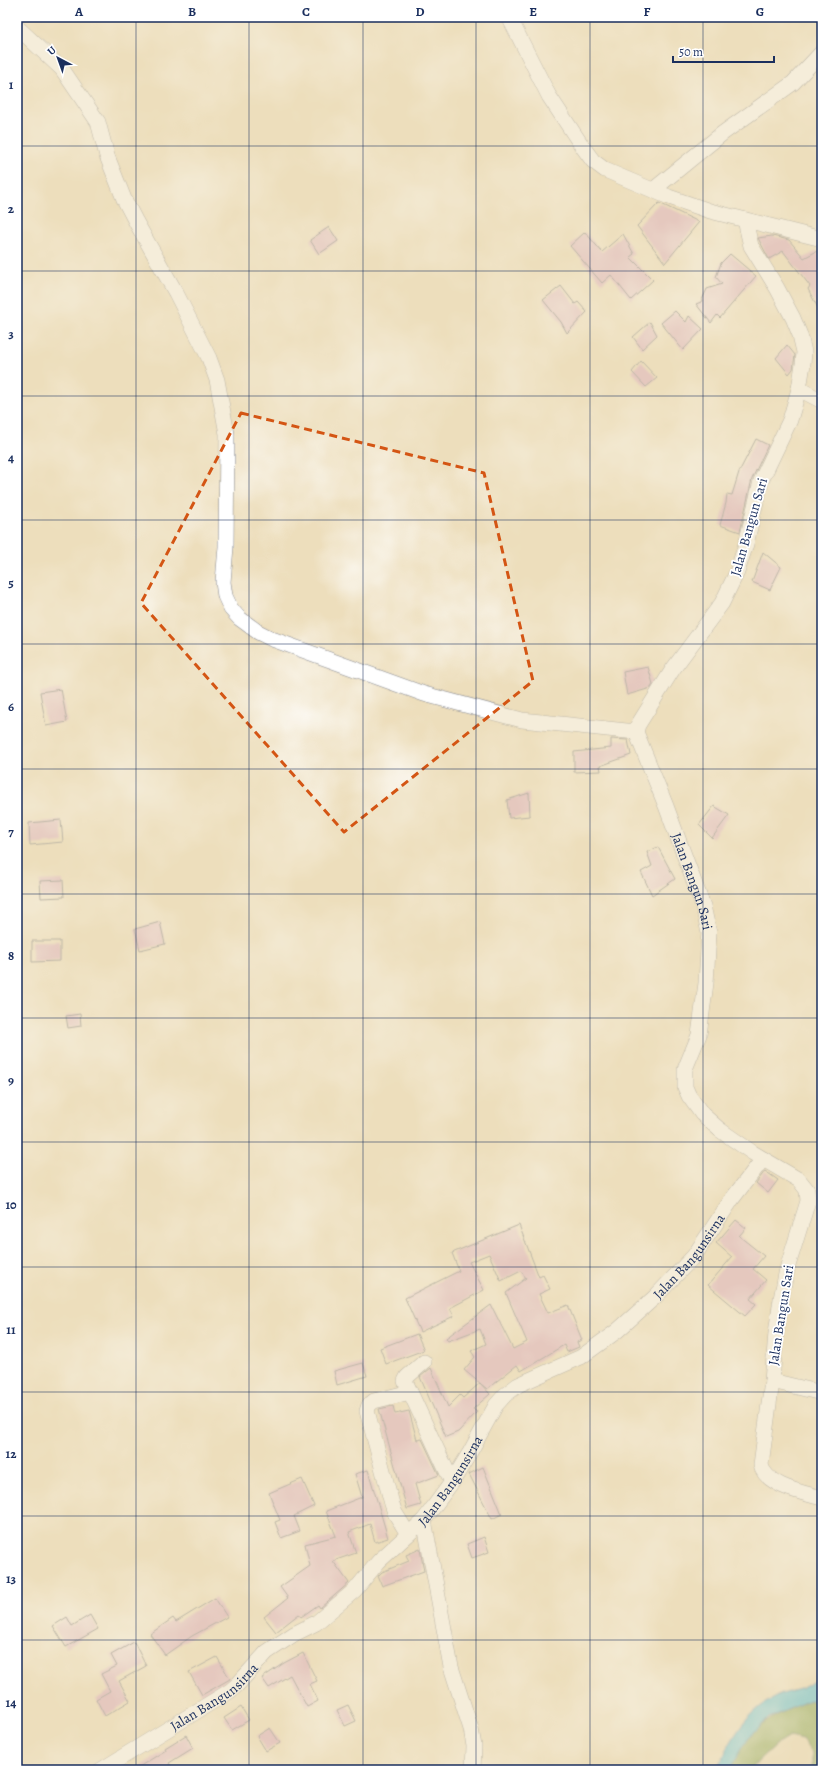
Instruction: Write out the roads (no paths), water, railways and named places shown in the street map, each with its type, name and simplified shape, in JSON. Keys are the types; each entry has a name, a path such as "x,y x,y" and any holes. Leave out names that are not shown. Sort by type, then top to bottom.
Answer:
{"street":[{"path":"509,17 549,96 593,161 605,170 710,212 822,239"},
{"path":"17,27 62,69 98,122 107,156 124,199 200,340 217,380 227,434 226,547 223,589 228,604 235,614 258,632 272,639 424,694 522,720 636,732"},
{"path":"653,190 723,133 793,83 822,52"},
{"name":"Jalan Bangun Sari","path":"745,220 749,241 754,253 777,288 800,335 804,352 804,364 799,389 794,409 762,481 738,572 722,603 673,669 638,725 636,732 666,806 703,906 709,933 706,982 699,1035 685,1069 685,1087 689,1096 709,1121 763,1159 799,1180 807,1190 808,1196 787,1269 776,1333 762,1470 765,1475 776,1483 822,1498"},
{"path":"799,389 822,401"},
{"name":"Jalan Bangunsirna","path":"100,1770 230,1690 237,1685 267,1652 294,1634 316,1623 354,1590 379,1561 424,1520 452,1482 470,1454 496,1405 505,1395 518,1385 581,1357 617,1331 655,1297 694,1256 736,1194 763,1159"},
{"path":"424,1362 406,1379 410,1392 452,1482"},
{"path":"772,1381 822,1393"},
{"path":"408,1534 392,1504 367,1411 369,1405 374,1401 410,1392"},
{"path":"424,1520 451,1667 471,1729 474,1746 474,1770"}],"water":[{"path":"822,1678 822,1702 809,1700 769,1718 748,1738 729,1770 718,1770 728,1747 742,1725 760,1707 782,1694 800,1689"}]}
